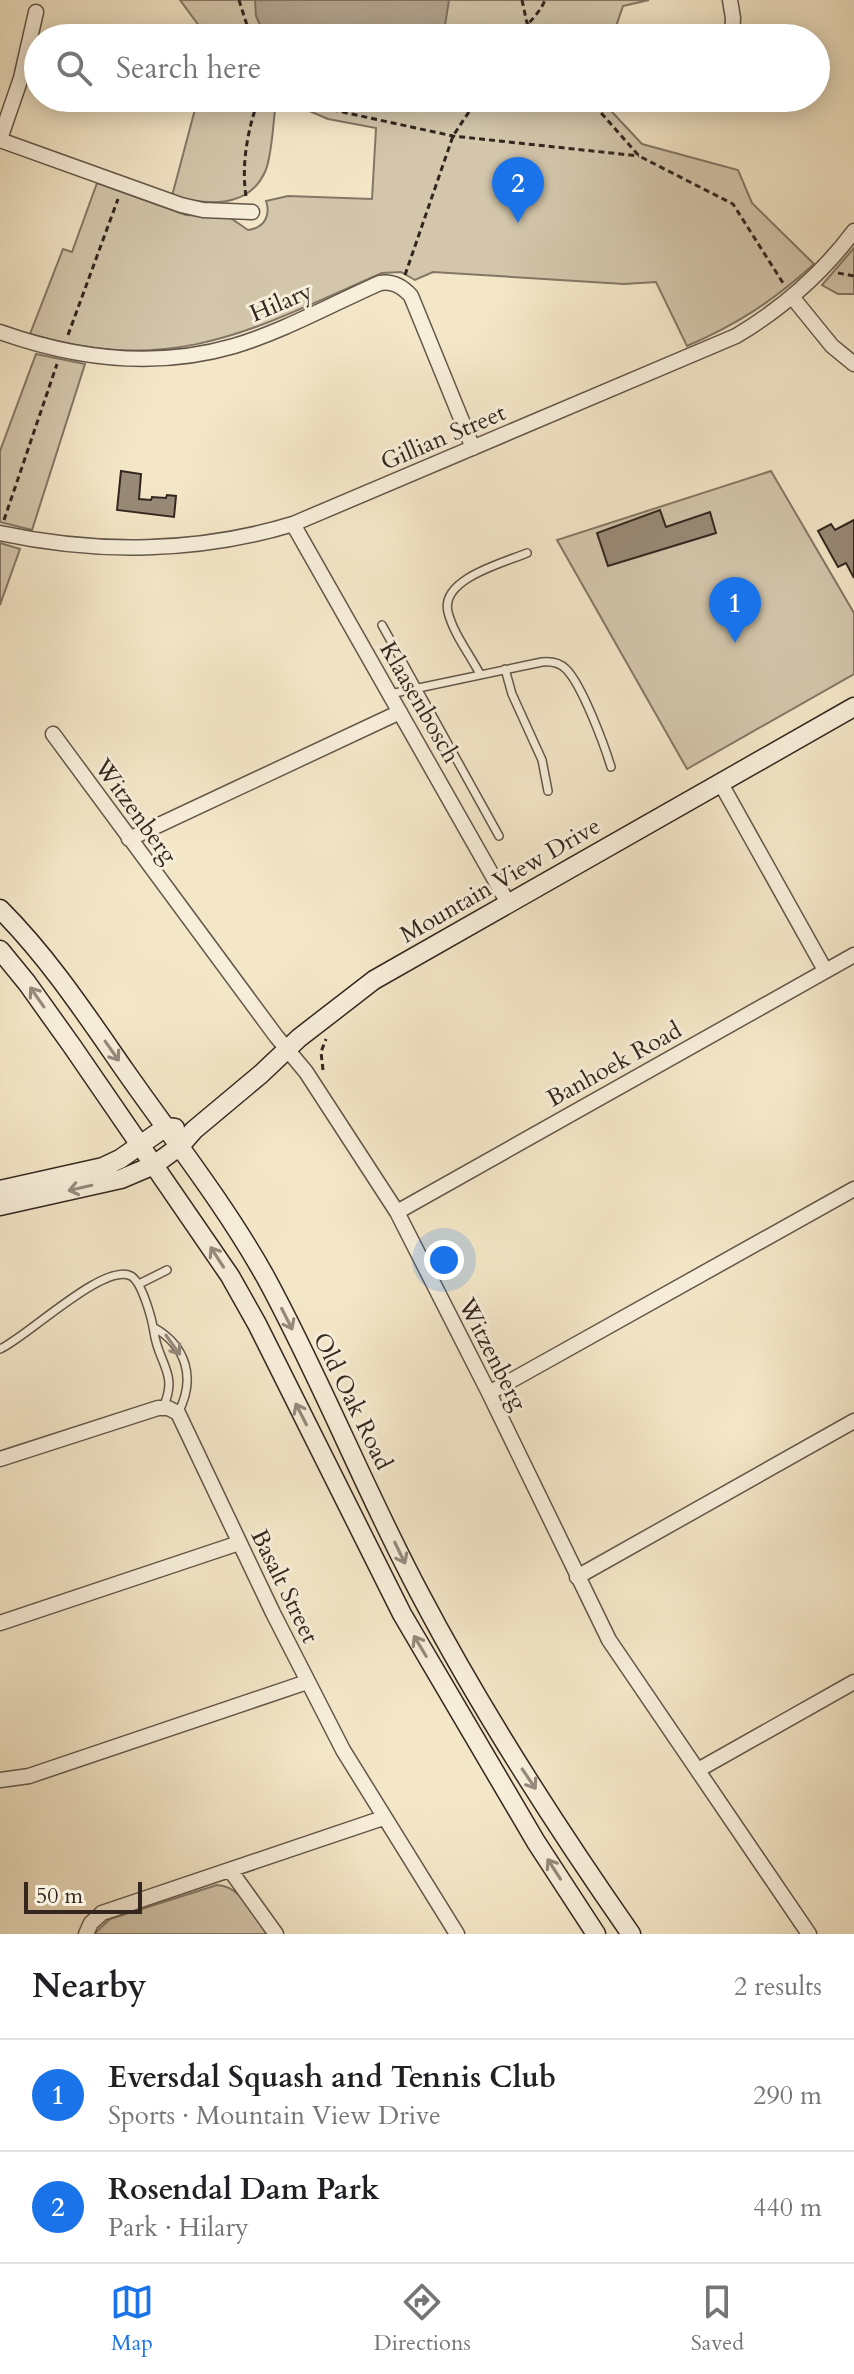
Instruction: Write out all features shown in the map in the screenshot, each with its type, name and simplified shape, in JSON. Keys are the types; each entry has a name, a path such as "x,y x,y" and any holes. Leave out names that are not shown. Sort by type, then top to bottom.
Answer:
{"main road":[{"name":"Mountain View Drive","path":"0,1206 108,1182 154,1165 180,1146 194,1130 287,1049 374,980 854,707"},
{"name":"Old Oak Road","path":"0,909 67,988 180,1146 265,1277 419,1593 510,1750 631,1934"},
{"path":"0,950 27,983 141,1144 213,1251 257,1324 402,1614 536,1842 596,1934"},
{"path":"0,1190 103,1167 166,1127 194,1130"}],"street":[{"path":"730,0 733,24"},
{"path":"33,24 36,12"},
{"path":"24,65 0,140 181,205 203,210 252,212"},
{"name":"Gillian Street","path":"1,528 46,543 135,547 218,543 293,524 736,336 793,298 822,270 854,231"},
{"name":"Hilary","path":"0,332 88,356 143,359 214,351 237,345 380,283 401,286"},
{"path":"401,286 411,296 473,448"},
{"path":"793,298 832,346 854,364"},
{"name":"Klaasenbosch","path":"293,524 508,903"},
{"path":"129,839 400,712"},
{"name":"Witzenberg","path":"53,734 306,1072 397,1212 609,1640 809,1934"},
{"path":"720,782 825,970"},
{"name":"Banhoek Road","path":"397,1212 854,955"},
{"path":"489,1393 854,1189"},
{"path":"0,1459 163,1407 178,1413"},
{"name":"Basalt Street","path":"178,1413 307,1682 383,1818 457,1934"},
{"path":"577,1577 854,1421"},
{"path":"0,1623 239,1543"},
{"path":"0,1780 29,1776 307,1682"},
{"path":"698,1770 854,1682"},
{"path":"86,1934 91,1923 102,1913 383,1818"},
{"path":"230,1870 276,1934"}],"lane":[{"path":"480,674 449,616 448,597 460,582 527,553"},
{"path":"382,625 499,836"},
{"path":"390,694 549,661 566,669 602,736 611,767"},
{"path":"505,669 512,694 542,760 548,791"},
{"path":"139,1284 167,1270"},
{"path":"0,1349 19,1339 86,1288 125,1274 139,1284 155,1342 170,1377 169,1393 163,1407"},
{"path":"153,1327 175,1344 187,1373 187,1394 178,1413"}],"path":[{"path":"239,0 247,24"},
{"path":"522,0 527,23"},
{"path":"527,23 540,11 545,0"},
{"path":"252,212 244,185 249,125 254,112"},
{"path":"342,112 453,136 639,156 733,204 793,298"},
{"path":"401,286 453,136 469,112"},
{"path":"600,112 639,156"},
{"path":"1,528 123,185"},
{"path":"323,1070 321,1052 332,1031"}],"shaded area":[{"path":"180,0 649,0 623,6 617,24 198,24"},
{"path":"255,0 449,0 445,24 260,24"},
{"path":"194,112 275,112 267,166 248,193 211,202 172,196"},
{"path":"312,112 612,112 642,144 738,170 752,203 814,264 754,311 687,346 656,282 624,284 433,272 415,280 401,272 382,273 252,328 212,341 171,348 128,350 81,346 30,334 63,249 72,252 97,183 186,215 229,217 248,230 258,227 265,220 268,212 266,201 288,196 372,199 376,128 328,119"},
{"path":"854,248 854,294 838,294 822,285"},
{"path":"36,354 85,364 32,530 0,522 0,451"},
{"path":"771,471 854,613 854,674 687,769 557,540"},
{"path":"0,543 20,549 0,605"},
{"path":"217,1885 240,1896 267,1934 94,1934 110,1919"}],"building":[{"path":"121,471 141,474 139,499 176,496 174,517 117,510"},
{"path":"660,510 666,527 710,512 716,533 608,566 597,533"},
{"path":"854,520 854,578 846,563 838,567 818,531 831,524 835,530"}],"place":[{"name":"Rosendal Dam Park","path":"518,223"},
{"name":"Eversdal Squash and Tennis Club","path":"735,643"}]}
